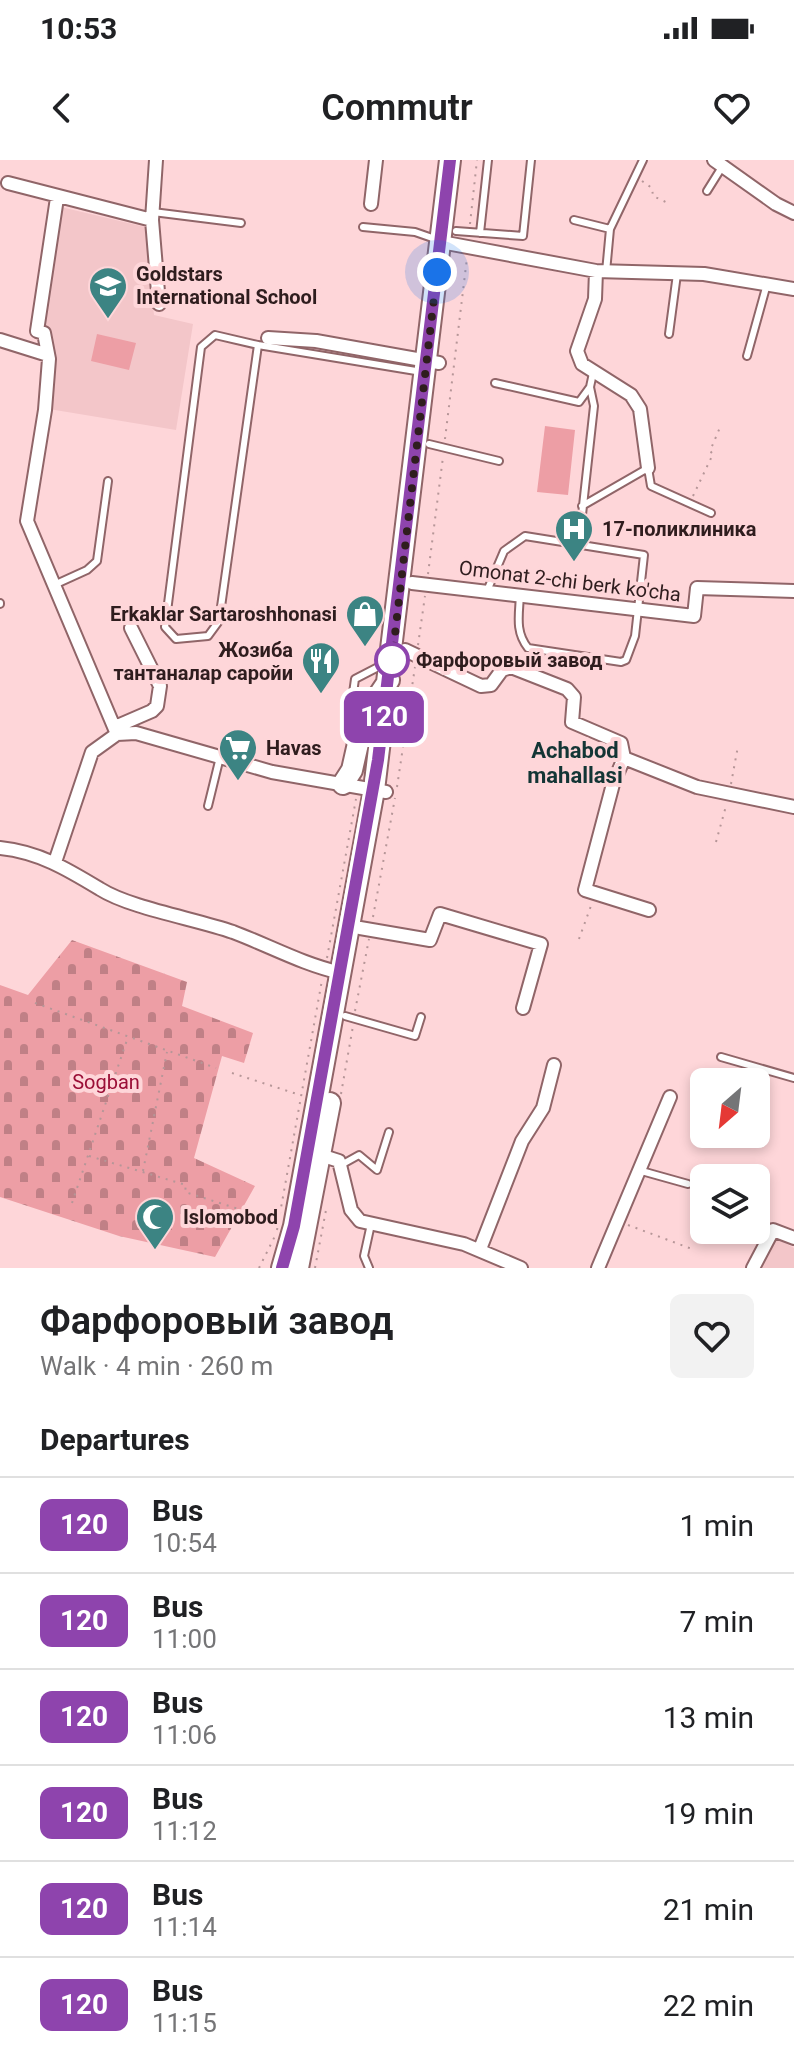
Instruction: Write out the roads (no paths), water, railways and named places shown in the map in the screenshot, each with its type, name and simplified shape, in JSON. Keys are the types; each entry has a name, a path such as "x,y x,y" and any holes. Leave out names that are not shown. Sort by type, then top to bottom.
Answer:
{"main road":[{"path":"450,160 450,239"},
{"path":"282,1268 314,1153 345,1016 360,928 380,791 430,365 464,160"},
{"path":"298,1268 341,973 380,791 382,731 412,583 429,444 430,365"},
{"path":"343,784 352,770 364,717 395,663"}],"street":[{"path":"156,160 152,216 159,304"},
{"path":"371,204 376,160"},
{"path":"718,164 794,213"},
{"path":"8,183 57,198 152,216"},
{"path":"57,198 37,331 44,333 48,355 45,410 27,521 116,730"},
{"path":"450,239 601,271 704,274 794,289"},
{"path":"601,271 577,351 582,364 631,395 640,409 648,468"},
{"path":"0,340 48,355"},
{"path":"263,342 316,341 430,365"},
{"name":"Omonat 2-chi berk ko'cha","path":"412,583 694,616 697,588 794,591"},
{"path":"55,862 92,752 116,730 152,711 160,697 160,686 131,628"},
{"path":"395,663 481,686 491,685 506,667 567,689 574,697 572,722 621,743 624,758 585,890 649,910"},
{"path":"116,730 272,772 380,791"},
{"path":"624,758 697,787 794,807"},
{"path":"0,848 25,851 55,862 99,889 234,933 298,962 341,973"},
{"path":"360,928 430,940 437,917 447,914 541,944 523,1008"},
{"path":"480,1249 522,1141 543,1108 554,1065"},
{"path":"598,1268 670,1097"},
{"path":"314,1153 335,1158 341,1165 351,1210 360,1221 480,1249 515,1267"},
{"path":"753,1268 773,1230 794,1238"}],"lane":[{"path":"480,233 488,160"},
{"path":"363,227 450,239 480,233 523,236 531,160"},
{"path":"601,271 610,229 643,160"},
{"path":"707,191 718,164"},
{"path":"152,216 241,223"},
{"path":"574,220 610,229"},
{"path":"669,334 677,274"},
{"path":"747,356 767,284"},
{"path":"215,335 263,342 219,621 208,636 176,639 165,627 201,347 215,335"},
{"path":"579,542 594,406 590,387 593,373"},
{"path":"495,383 569,402 579,402 590,387"},
{"path":"429,444 499,461"},
{"path":"582,506 648,468 651,486 711,513"},
{"path":"54,585 87,570 97,561 108,481"},
{"path":"487,591 504,551 517,539 533,536 644,555 635,610 635,636 626,660 528,648 520,639 520,594"},
{"path":"364,717 382,731"},
{"path":"208,806 220,757"},
{"path":"345,1016 415,1036 421,1017"},
{"path":"721,1057 794,1078"},
{"path":"341,1165 359,1155 377,1170 389,1132"},
{"path":"638,1170 688,1184"},
{"path":"369,1268 364,1256 371,1224"}],"place":[{"name":"Goldstars International School","path":"108,320"},
{"name":"17-поликлиника","path":"574,563"},
{"name":"Erkaklar Sartaroshhonasi","path":"365,648"},
{"name":"Фарфоровый завод","path":"392,660"},
{"name":"Жозиба тантаналар саройи","path":"321,695"},
{"name":"Havas","path":"238,782"},
{"name":"Islomobod","path":"155,1251"}],"district":[{"name":"Achabod mahallasi","path":"575,762"}],"park label":[{"name":"Sogban","path":"106,1082"}]}
